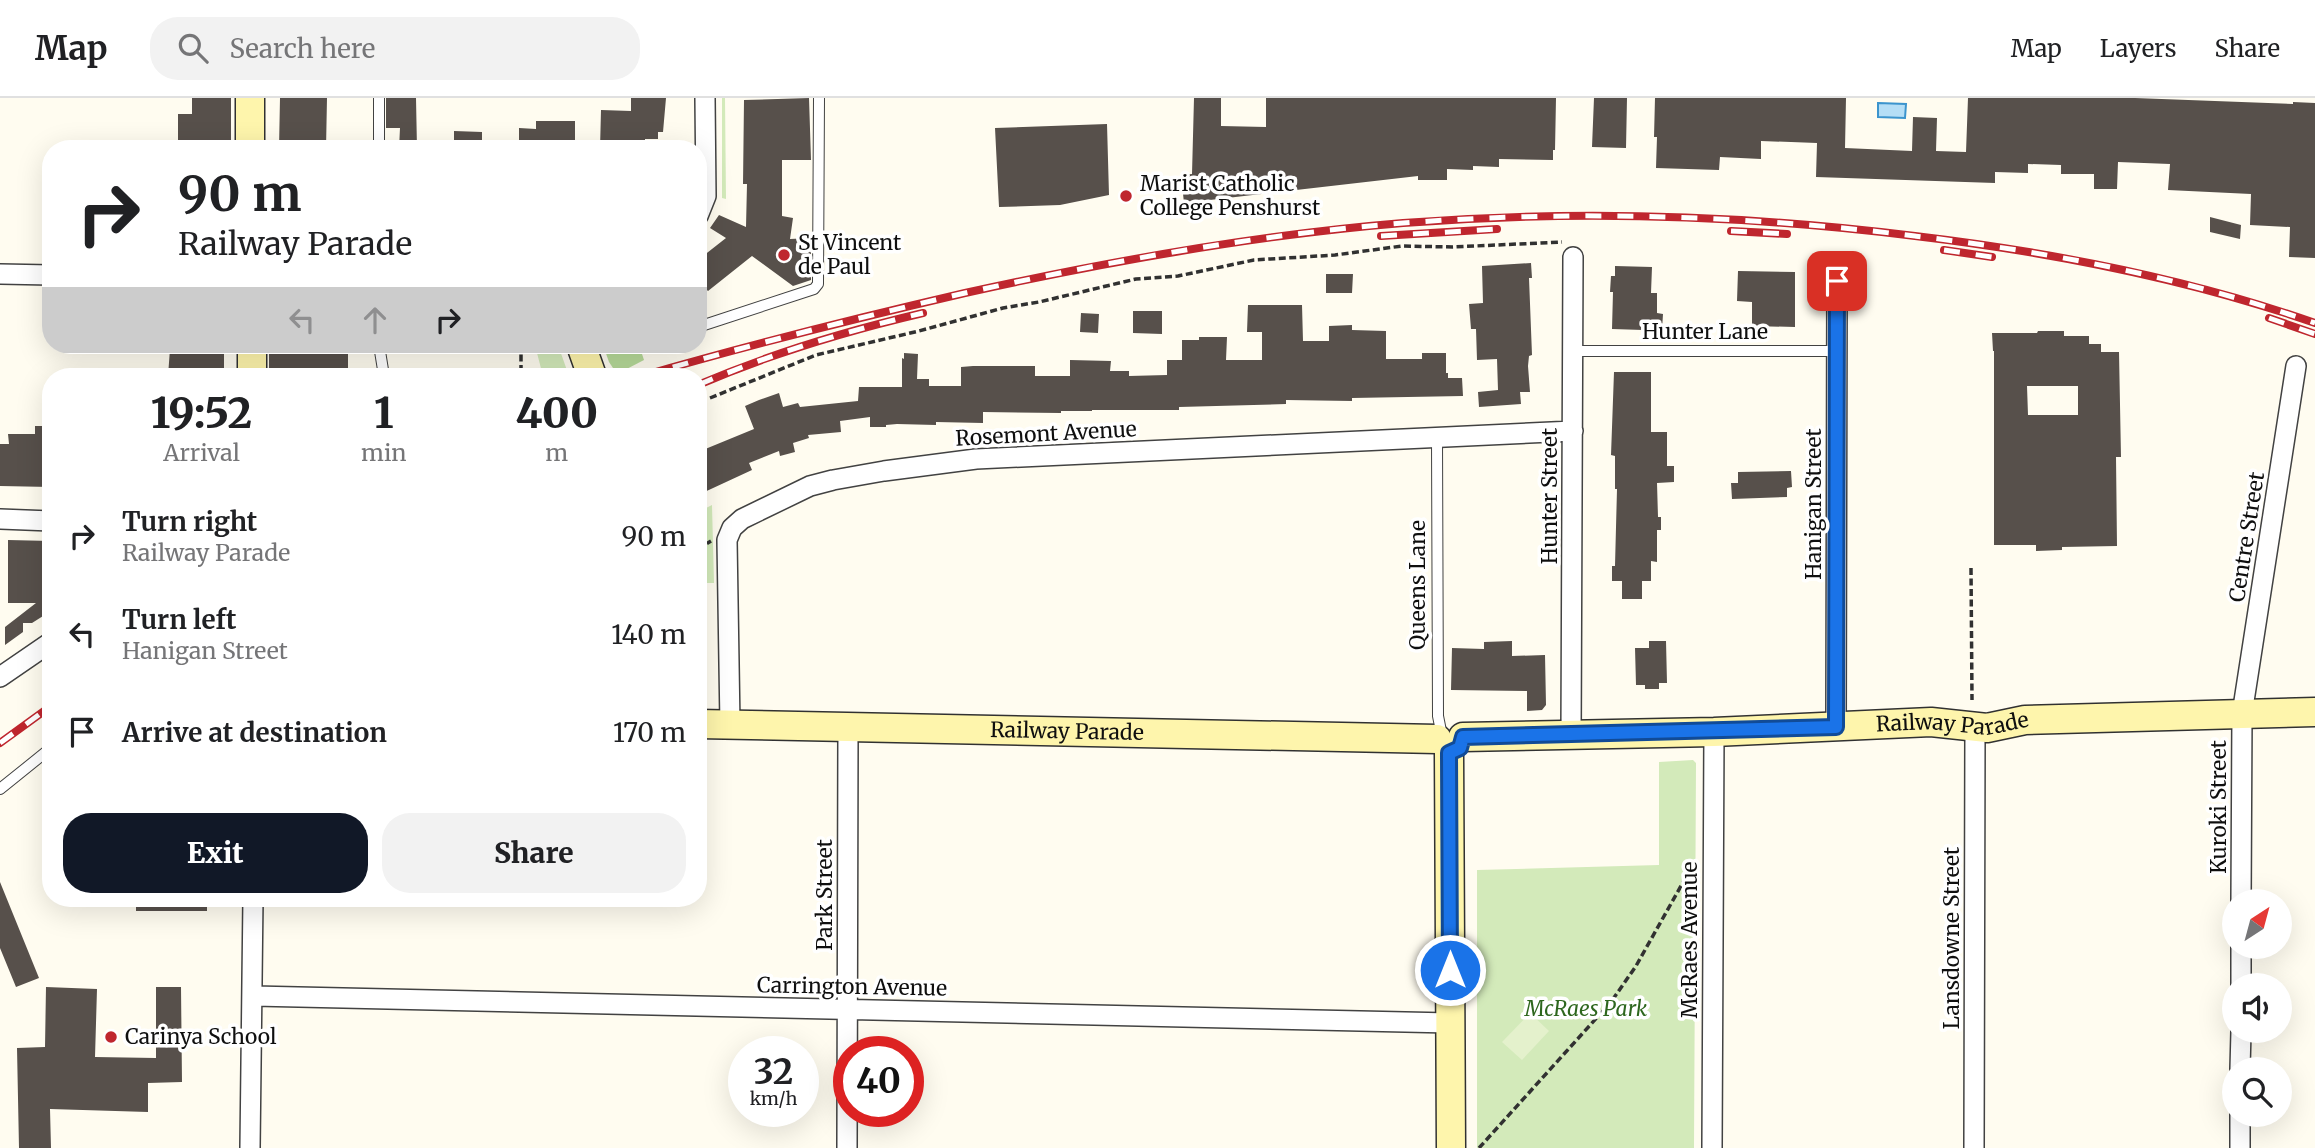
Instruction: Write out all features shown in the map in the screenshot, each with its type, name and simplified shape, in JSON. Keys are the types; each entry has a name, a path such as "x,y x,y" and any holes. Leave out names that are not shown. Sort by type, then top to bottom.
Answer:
{"street":[{"path":"250,98 250,140"},
{"path":"705,98 705,140"},
{"name":"Hunter Street","path":"1569,249 1574,351 1571,736"},
{"path":"0,274 42,275"},
{"name":"Hanigan Street","path":"1836,727 1837,281"},
{"name":"Centre Street","path":"2242,714 2296,366"},
{"name":"Rosemont Avenue","path":"730,724 729,534 742,519 810,486 884,471 987,458 1573,431"},
{"path":"0,519 42,521"},
{"path":"0,677 42,648"},
{"name":"Railway Parade","path":"707,724 1448,740 1836,727 1931,722 1974,714 1987,728 2025,720 2315,712"},
{"name":"Lansdowne Street","path":"1974,714 1974,1148"},
{"name":"Kuroki Street","path":"2241,889 2242,714"},
{"name":"Park Street","path":"847,1148 848,726"},
{"name":"McRaes Avenue","path":"1712,1148 1714,732"},
{"path":"1448,740 1451,1148"},
{"path":"250,1148 253,907"},
{"name":"Carrington Avenue","path":"252,996 1450,1023"},
{"path":"2240,1127 2240,1148"}],"lane":[{"path":"379,98 379,140"},
{"path":"707,324 814,289 818,284 818,98"},
{"name":"Hunter Lane","path":"1574,351 1837,351"},
{"name":"Queens Lane","path":"1437,439 1438,716 1448,740"},
{"path":"0,789 42,755"}],"path":[{"path":"710,398 816,355 1003,308 1136,279 1178,276 1254,260 1335,255 1402,246 1569,249"},
{"path":"1971,568 1974,714"},
{"path":"1479,1148 1611,1002 1631,975 1699,853 1713,852"}],"green space":[{"path":"722,98 725,98 726,199 722,198"},
{"path":"537,354 561,354 566,368 541,368"},
{"path":"606,354 642,354 644,360 629,368 613,368"},
{"path":"712,505 714,583 707,583 707,508"},
{"name":"McRaes Park","path":"1693,760 1696,763 1694,1148 1477,1148 1477,870 1659,865 1659,762"},
{"path":"1530,1013 1549,1031 1522,1060 1502,1042"}],"water":[{"path":"1878,103 1906,104 1905,118 1878,117"}],"building":[{"path":"192,98 231,98 231,140 178,140 178,114 192,114"},
{"path":"280,98 327,98 326,140 279,140"},
{"path":"386,98 416,98 417,140 399,140 400,128 386,128"},
{"path":"631,98 666,98 663,132 658,132 658,139 600,140 601,110 631,111"},
{"path":"809,98 811,160 782,160 782,216 793,218 790,239 811,238 811,280 793,286 752,256 708,291 707,253 726,238 710,228 719,215 746,227 747,184 743,184 744,100"},
{"path":"1194,98 1221,98 1221,126 1266,127 1266,98 1556,98 1555,150 1553,160 1499,159 1499,167 1447,169 1447,180 1418,180 1418,176 1184,203 1181,175 1192,174"},
{"path":"1594,98 1627,98 1626,148 1592,147"},
{"path":"1655,98 1846,98 1845,148 1912,151 1913,117 1937,118 1936,151 1966,152 1968,98 2135,98 2315,103 2315,258 2289,257 2290,227 2250,225 2251,194 2168,190 2170,164 2118,162 2117,189 2094,189 2094,174 2061,174 2061,165 2028,164 2028,173 1995,172 1995,183 1816,177 1817,143 1761,141 1761,159 1720,157 1719,170 1656,168"},
{"path":"536,121 575,121 575,140 519,140 519,128 536,129"},
{"path":"1107,124 1109,195 1060,205 999,207 995,128"},
{"path":"454,131 482,132 482,140 454,140"},
{"path":"2210,217 2241,225 2240,239 2210,232"},
{"path":"1531,263 1532,278 1529,278 1532,355 1529,356 1528,366 1530,392 1520,392 1521,404 1479,407 1478,392 1498,390 1497,359 1477,360 1476,329 1471,329 1469,304 1483,303 1482,266"},
{"path":"1615,266 1652,267 1651,293 1657,293 1657,313 1663,314 1662,330 1657,330 1657,338 1643,338 1643,330 1612,329 1613,292 1610,292"},
{"path":"1738,271 1795,272 1795,327 1752,326 1752,302 1737,301"},
{"path":"1326,274 1353,274 1352,293 1326,293"},
{"path":"1248,305 1302,305 1303,341 1329,341 1329,326 1352,325 1352,330 1386,331 1386,359 1422,359 1422,353 1446,353 1446,373 1448,378 1462,378 1463,396 1352,398 1352,401 1286,400 1286,404 1179,407 1179,410 983,412 983,423 936,422 936,425 897,424 886,427 870,427 870,417 840,421 841,432 808,435 809,438 793,443 795,452 780,456 779,451 749,463 752,470 707,491 707,448 754,429 745,406 779,393 783,407 798,403 800,407 858,401 859,387 902,387 904,353 918,354 917,379 929,379 929,386 961,386 961,367 973,366 1035,366 1035,376 1070,376 1070,360 1111,361 1110,371 1129,371 1129,376 1167,375 1167,360 1182,360 1182,340 1199,340 1199,337 1227,337 1226,360 1262,360 1262,332 1247,332"},
{"path":"1133,311 1162,311 1162,334 1133,333"},
{"path":"1081,313 1099,314 1098,333 1080,332"},
{"path":"2064,331 2064,336 2089,336 2089,344 2101,344 2101,352 2119,352 2121,457 2116,457 2117,546 2062,547 2062,550 2036,551 2036,545 1994,545 1992,333","holes":["2027,386 2078,386 2078,415 2028,415"]},
{"path":"170,354 224,354 224,368 169,368"},
{"path":"269,354 348,354 348,368 269,368"},
{"path":"1614,372 1651,372 1651,432 1667,432 1667,466 1674,466 1674,482 1657,483 1661,530 1657,530 1657,562 1651,561 1651,581 1642,581 1642,599 1622,599 1622,581 1612,581 1612,566 1615,566 1617,489 1615,456 1611,455"},
{"path":"35,426 42,426 42,487 0,486 0,444 9,444 8,434 35,434"},
{"path":"1791,471 1792,487 1787,488 1787,497 1732,499 1731,483 1738,483 1738,472"},
{"path":"8,540 42,541 42,617 32,623 23,623 23,632 5,645 5,627 36,603 8,603"},
{"path":"1512,641 1512,656 1545,655 1546,705 1542,710 1527,711 1527,691 1451,690 1452,648 1484,649 1484,642"},
{"path":"1649,641 1666,641 1667,683 1659,683 1659,689 1645,689 1645,685 1636,685 1635,648 1649,648"},
{"path":"0,882 39,978 16,987 0,948"},
{"path":"136,907 207,907 207,911 136,911"},
{"path":"46,987 97,989 95,1057 156,1058 156,987 181,987 182,1082 148,1083 148,1112 50,1109 51,1148 19,1148 17,1048 45,1047"}],"railway":[{"path":"671,368 925,302 1128,260 1348,228 1531,217 1724,219 1966,242 2168,280 2315,323"},
{"path":"1381,236 1497,229"},
{"path":"1731,231 1787,234"},
{"path":"1944,250 1992,257"},
{"path":"707,381 809,344 923,313"},
{"path":"2269,318 2315,334"},
{"path":"0,743 42,713"}],"place":[{"name":"Marist Catholic College Penshurst","path":"1126,196"},
{"name":"St Vincent de Paul","path":"784,255"},
{"name":"Carinya School","path":"111,1037"}],"route":[{"path":"1450,970 1449,753 1457,751 1463,745 1463,737 1836,727 1837,281"}]}
